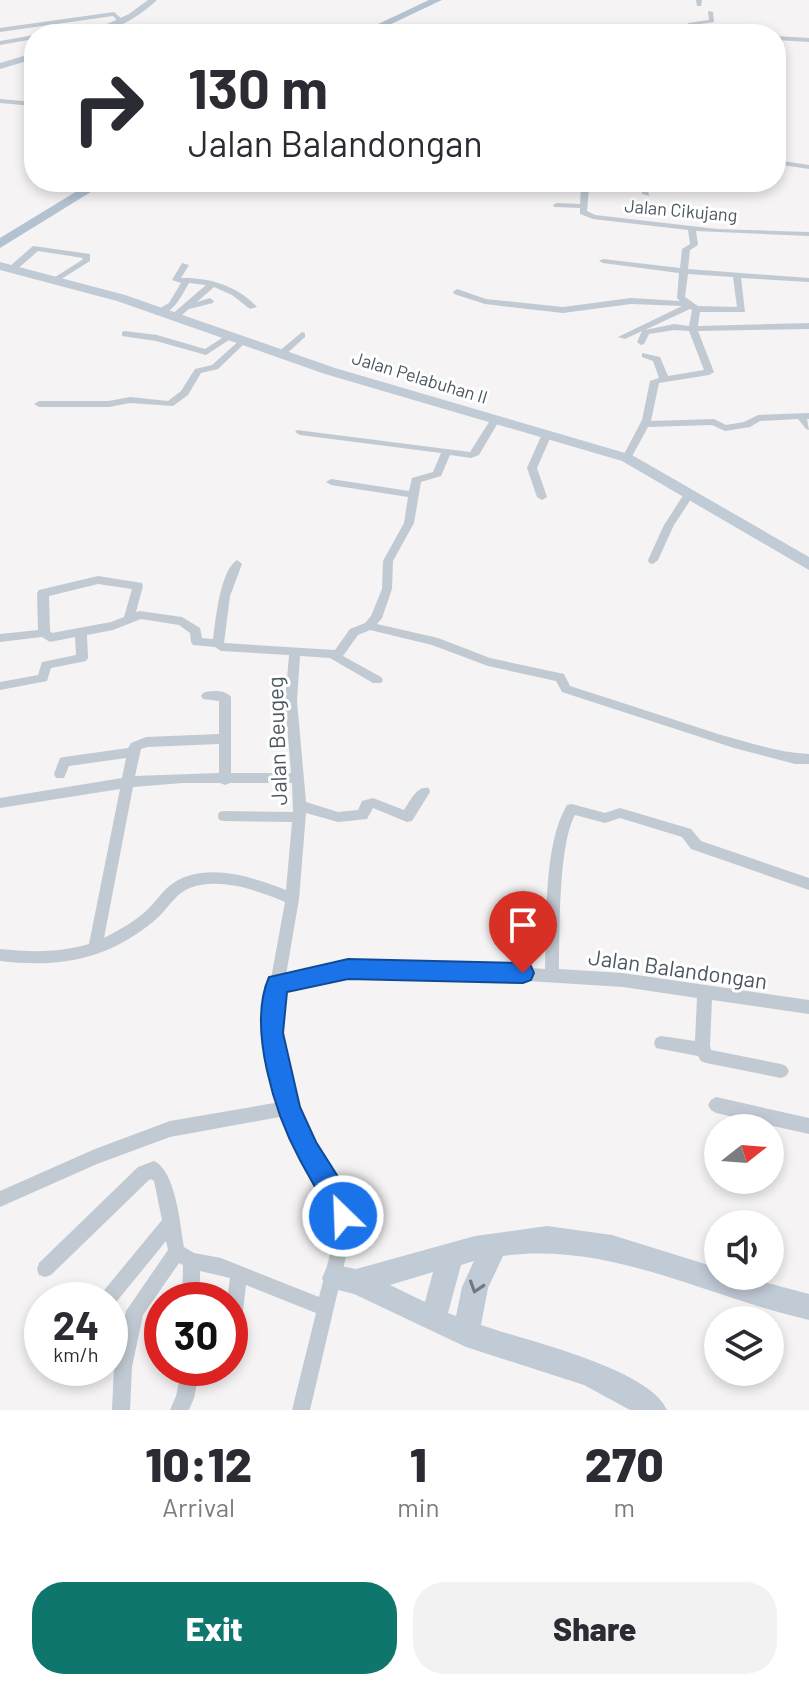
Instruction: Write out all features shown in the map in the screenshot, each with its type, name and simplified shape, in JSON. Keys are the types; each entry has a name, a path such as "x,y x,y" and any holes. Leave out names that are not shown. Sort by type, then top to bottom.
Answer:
{"main road":[{"path":"114,24 153,0"},
{"path":"384,24 437,0"},
{"path":"393,24 445,0"},
{"path":"0,66 24,59"},
{"path":"1,243 77,192"},
{"path":"1,243 85,192"},
{"name":"Jalan Pelabuhan II","path":"4,266 121,298 331,372 627,458 809,564"},
{"path":"346,1280 495,1244 549,1239 599,1247 809,1307"},
{"path":"466,1334 475,1287 495,1244"},
{"path":"434,1318 450,1257"},
{"path":"346,1280 466,1334 596,1374 632,1392 653,1410"}],"street":[{"path":"690,24 712,21 710,12"},
{"path":"49,24 114,14 121,21"},
{"path":"0,30 24,27"},
{"path":"0,43 24,39"},
{"path":"786,39 809,40"},
{"path":"0,101 24,103"},
{"path":"786,164 809,167"},
{"path":"557,205 583,206 584,192"},
{"name":"Jalan Cikujang","path":"583,206 585,214 593,217 692,229 809,234"},
{"path":"627,458 645,424 654,383 664,378 709,372 693,329 691,306 681,298 686,249 694,245 692,229"},
{"path":"4,266 36,248 88,257 55,281"},
{"path":"603,261 684,271 809,280"},
{"path":"185,265 175,279 212,284 238,293 253,307"},
{"path":"457,292 485,301 563,310 631,301 741,312 737,275"},
{"path":"158,313 172,305 187,280"},
{"path":"197,297 212,284"},
{"path":"173,318 189,306 210,301 181,293"},
{"path":"622,337 678,309 691,306"},
{"path":"641,342 646,332 674,327 809,326"},
{"path":"125,334 157,338 206,352 235,340"},
{"path":"280,355 302,335"},
{"path":"39,404 109,404 130,400 170,404 185,393 198,371 215,367 235,340"},
{"path":"645,355 657,359 664,378"},
{"path":"645,424 714,422 725,428 746,426 756,419 804,415 809,427"},
{"path":"300,432 474,455 494,421"},
{"path":"542,497 532,468 547,434"},
{"path":"334,656 345,650 354,632 369,626 376,618 389,578 388,561 409,523 416,480 437,474 447,451"},
{"path":"331,482 413,495"},
{"path":"653,560 669,525 690,493"},
{"path":"218,643 224,596 237,564"},
{"path":"44,633 43,592 93,580 139,586 129,618"},
{"path":"0,638 44,633 50,638 113,626 145,615 182,621 196,631 196,642 218,643 221,647 295,651"},
{"path":"369,626 434,641 488,662 560,677 566,689 765,754 802,762 809,759"},
{"path":"0,686 43,678 46,665 82,658 81,633"},
{"name":"Jalan Beugeg","path":"292,899 299,812 291,701 295,651 334,656"},
{"path":"334,656 377,680"},
{"path":"207,696 224,696 225,780"},
{"path":"95,949 135,746 142,742 225,739"},
{"path":"60,774 64,762 134,752"},
{"path":"0,803 129,782 183,778 298,778"},
{"path":"224,816 299,812 347,818 362,815 367,805 373,803 407,817 424,792"},
{"path":"552,974 558,862 565,816 572,809 605,818 618,812 686,833 696,845 809,884"},
{"path":"0,955 51,960 95,949 142,922 174,891 191,882 251,884 292,899 272,1033 289,1108 308,1150 338,1200 343,1216 341,1251 346,1280 325,1308 301,1410"},
{"name":"Jalan Balandongan","path":"277,984 348,969 431,968 623,980 809,1007"},
{"path":"705,993 702,1049 709,1058 781,1071"},
{"path":"661,1043 702,1049"},
{"path":"716,1105 809,1126"},
{"path":"0,1199 95,1157 170,1129 289,1108"},
{"path":"45,1269 152,1169 161,1177 188,1282"},
{"path":"122,1282 172,1221"},
{"path":"184,1257 221,1266 325,1308"},
{"path":"121,1410 123,1367 135,1311 184,1257"},
{"path":"238,1282 239,1275"},
{"path":"179,1410 187,1386"}],"route":[{"path":"343,1216 331,1185 308,1150 289,1108 272,1033 277,984 348,969 431,968 523,973"}]}
